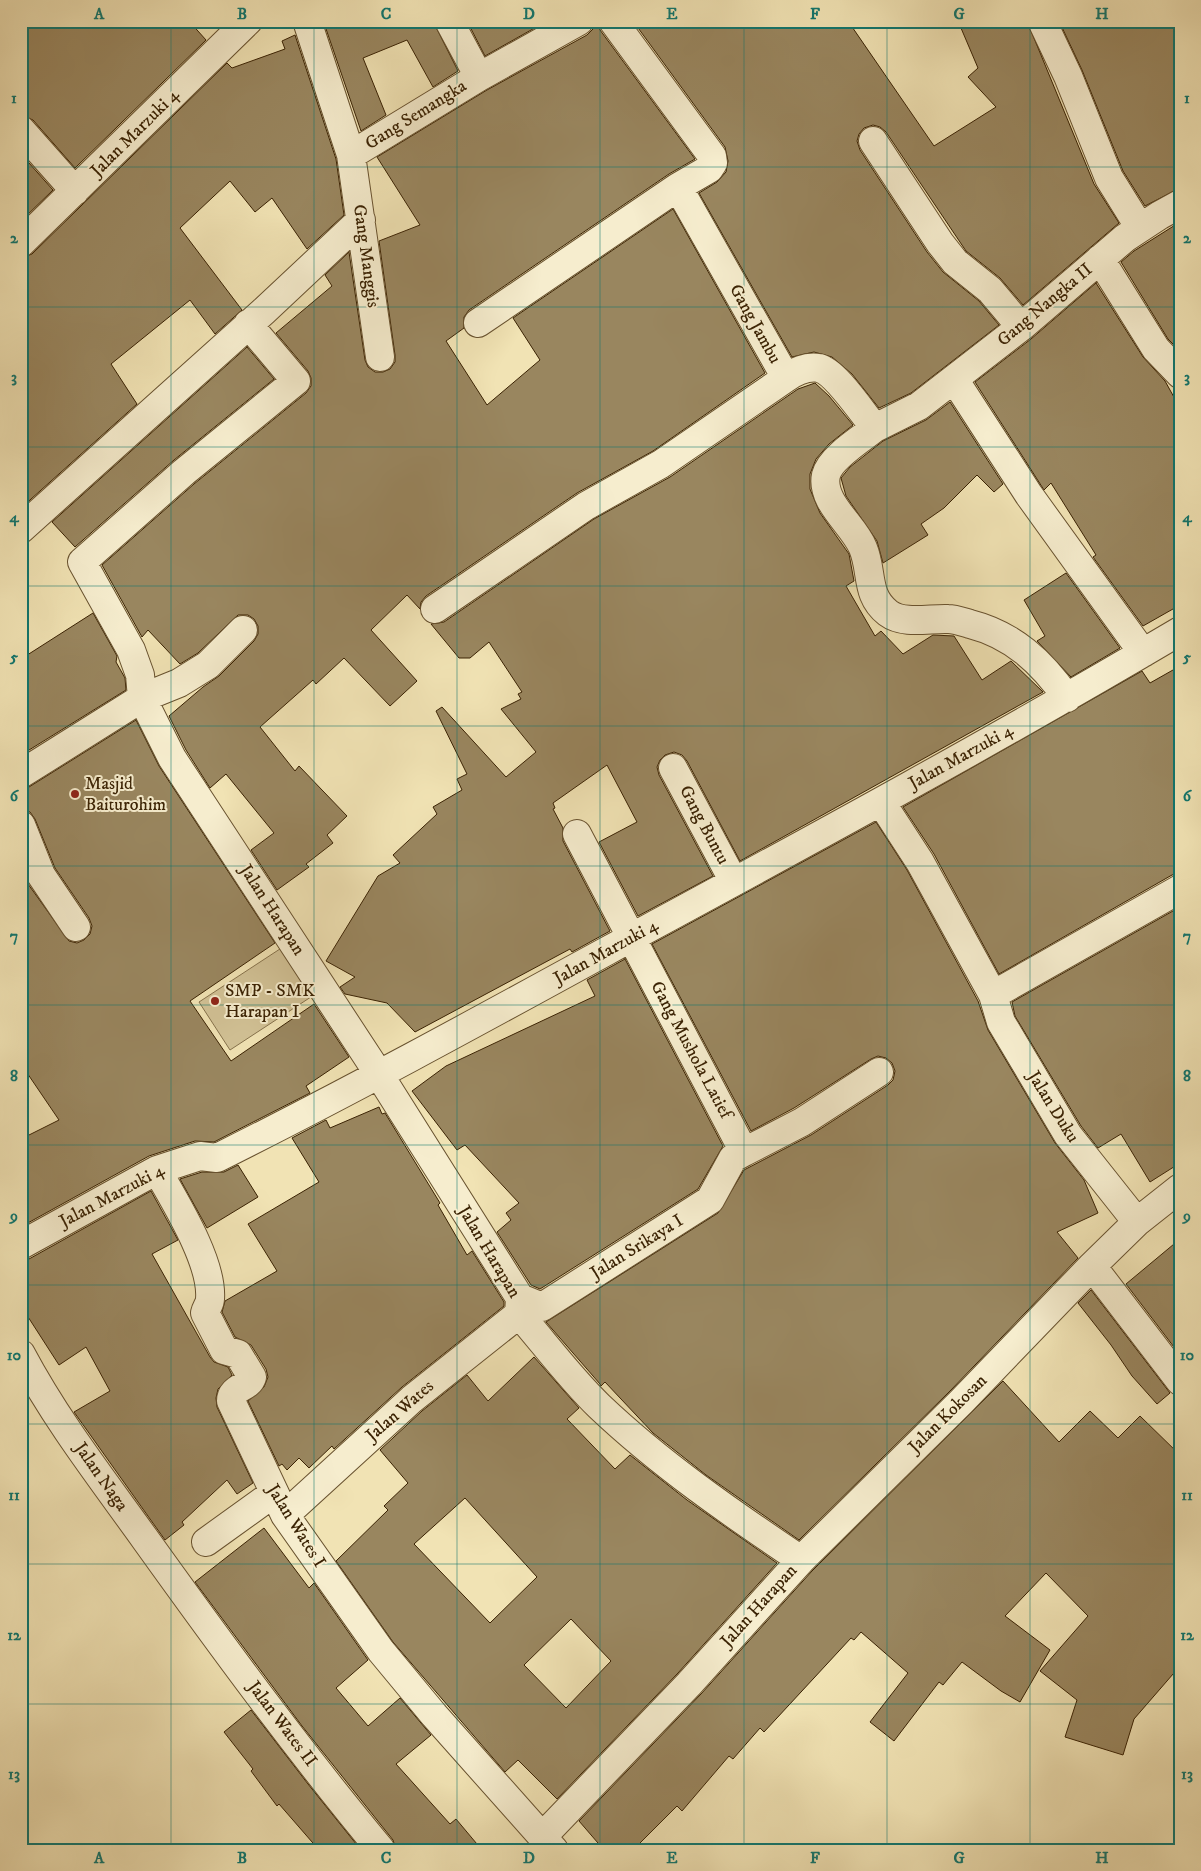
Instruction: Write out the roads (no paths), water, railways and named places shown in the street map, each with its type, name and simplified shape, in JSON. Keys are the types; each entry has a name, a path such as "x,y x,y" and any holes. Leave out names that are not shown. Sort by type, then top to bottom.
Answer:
{"street":[{"name":"Jalan Marzuki 4","path":"21,243 248,21"},
{"name":"Gang Semangka","path":"307,21 351,156 479,77 579,21"},
{"path":"449,21 479,77"},
{"path":"478,323 678,187 709,169 713,163 712,156 612,21"},
{"path":"1042,21 1071,84 1109,178 1140,228"},
{"path":"21,130 76,191"},
{"path":"873,141 940,243 956,262 990,290 1021,327"},
{"name":"Gang Manggis","path":"351,156 380,357"},
{"name":"Gang Jambu","path":"678,187 786,378 801,368 820,368 836,381 875,428"},
{"path":"1100,259 1140,228 1180,204"},
{"path":"21,529 361,220"},
{"name":"Gang Nangka II","path":"875,428 918,406 954,379 1021,327 1100,259 1156,349 1180,374"},
{"path":"142,698 140,675 131,650 82,562 184,472 296,381 248,324"},
{"path":"435,609 586,506 660,464 786,378"},
{"path":"954,379 1030,495 1143,653"},
{"path":"875,428 837,457 826,475 828,495 863,547 873,596 889,614 910,620 951,619 991,629 1024,649 1052,676 1067,698"},
{"path":"21,774 142,698 179,683 208,665 244,630"},
{"name":"Jalan Marzuki 4","path":"21,1245 157,1170 200,1156 217,1158 380,1076 881,802 1067,698 1180,631"},
{"name":"Jalan Harapan","path":"142,698 172,758 380,1076 519,1306 598,1405 627,1431 737,1517 801,1560 548,1843"},
{"name":"Gang Buntu","path":"674,768 734,882"},
{"name":"Jalan Duku","path":"881,802 920,862 993,995 1001,1022 1068,1135 1137,1222"},
{"path":"21,825 42,875 76,926"},
{"name":"Gang Mushola Latief","path":"578,834 632,938 739,1155"},
{"path":"993,995 1180,889"},
{"path":"739,1155 802,1122 879,1072"},
{"name":"Jalan Srikaya I","path":"519,1306 542,1307 703,1205 710,1200 739,1155"},
{"name":"Jalan Wates I","path":"157,1170 193,1234 204,1267 210,1298 205,1313 224,1350 238,1354 252,1377 249,1382 234,1392 231,1401 280,1504 381,1651 434,1715 548,1843"},
{"path":"1180,1188 1137,1222 1092,1266 1180,1381"},
{"name":"Jalan Kokosan","path":"801,1560 961,1402 1092,1266"},
{"name":"Jalan Wates","path":"206,1542 280,1504 412,1399 519,1306"},
{"name":"Jalan Naga","path":"21,1354 43,1396 186,1596"},
{"name":"Jalan Wates II","path":"186,1596 331,1790 381,1850"}],"place":[{"name":"Masjid Baiturohim","path":"75,794"},
{"name":"SMP - SMK Harapan I","path":"215,1001"}]}
